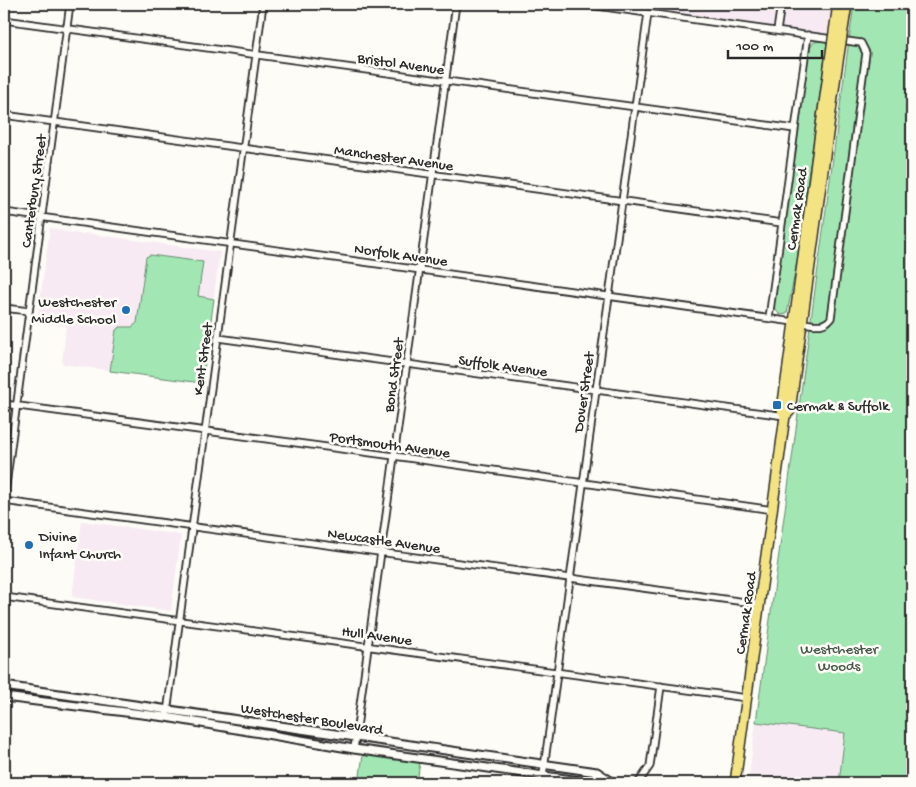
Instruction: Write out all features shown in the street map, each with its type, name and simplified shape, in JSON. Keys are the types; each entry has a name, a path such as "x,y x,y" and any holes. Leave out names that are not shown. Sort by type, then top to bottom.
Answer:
{"main road":[{"name":"Cermak Road","path":"735,783 786,416 782,410 798,322 833,67 838,4"},
{"name":"Cermak Road","path":"833,67 846,4"}],"street":[{"name":"Canterbury Street","path":"4,500 70,4"},
{"name":"Kent Street","path":"166,718 263,4"},
{"name":"Bond Street","path":"354,749 456,4"},
{"path":"584,4 861,42 866,53 830,318 827,323 821,325 798,322"},
{"path":"777,31 781,4"},
{"name":"Dover Street","path":"543,775 648,13"},
{"name":"Bristol Avenue","path":"4,20 795,129"},
{"name":"Cermak Road","path":"769,318 808,35"},
{"name":"Manchester Avenue","path":"4,115 782,223"},
{"name":"Norfolk Avenue","path":"4,212 798,322"},
{"path":"4,308 29,311"},
{"name":"Suffolk Avenue","path":"218,338 786,416"},
{"name":"Portsmouth Avenue","path":"4,404 394,456 773,510"},
{"name":"Newcastle Avenue","path":"4,500 760,604"},
{"name":"Hull Avenue","path":"4,597 747,698"},
{"name":"Westchester Boulevard","path":"4,686 168,709 356,739 597,772 614,783"},
{"path":"638,783 650,766 662,686"},
{"name":"Westchester Boulevard","path":"4,697 166,718 354,749 594,783"}],"shaded area":[{"path":"616,4 832,4 828,34"},
{"name":"Westchester Middle School","path":"50,228 83,235 85,233 220,252 202,383 62,364 66,326 37,322"},
{"path":"82,521 181,535 171,611 72,597"},
{"path":"756,722 845,733 839,783 748,783"}],"green space":[{"name":"Westchester Woods","path":"854,4 912,4 912,783 839,783 845,733 756,722"},
{"path":"814,42 827,42 796,267 787,314 780,315 775,309 774,304 809,48"},
{"path":"150,255 203,262 198,296 214,299 202,383 110,371 116,330 120,327 132,327 137,323 146,257"},
{"path":"363,754 420,762 417,783 359,783"}],"place":[{"name":"Westchester Middle School","path":"126,310"},
{"name":"Cermak & Suffolk","path":"777,405"},
{"name":"Divine Infant Church","path":"29,545"}]}
